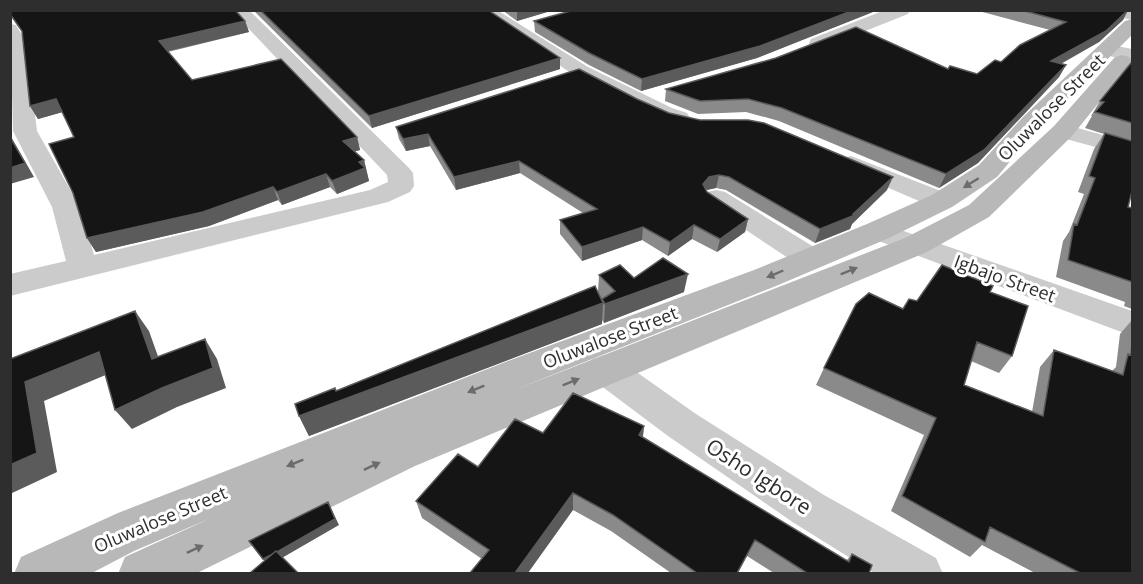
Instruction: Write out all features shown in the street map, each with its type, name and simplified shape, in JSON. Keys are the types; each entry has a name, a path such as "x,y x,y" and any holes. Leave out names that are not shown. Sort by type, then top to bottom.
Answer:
{"street":[{"path":"10,285 379,196 401,186 400,173 377,136 239,10"},
{"path":"484,10 581,71 652,97 664,113 697,123"},
{"path":"797,52 902,10"},
{"path":"1113,10 1132,15"},
{"path":"516,29 536,24"},
{"path":"13,38 25,131 66,207 82,266"},
{"name":"Oluwalose Street","path":"142,573 400,453 530,383 605,369 916,245 979,211 1063,130 1127,47"},
{"name":"Oluwalose Street","path":"38,573 118,535 530,383 942,201 988,171 1032,121 1127,47"},
{"path":"559,78 581,71"},
{"path":"1063,130 1132,150"},
{"path":"834,156 942,201"},
{"path":"716,198 811,259"},
{"name":"Igbajo Street","path":"878,231 1132,324"},
{"name":"Osho Igbore","path":"605,369 682,425 809,509 920,573"}],"building":[{"path":"10,10 235,10 245,21 159,41 192,80 281,59 357,137 343,141 364,160 359,162 365,168 332,181 326,174 277,192 273,187 203,212 87,238 73,193 49,144 74,137 56,99 30,106 22,31 10,14"},
{"path":"260,10 488,10 560,58 369,116"},
{"path":"574,10 854,10 760,46 642,79 589,53 534,21"},
{"path":"1021,10 1128,10 1106,31 1051,61 1066,65 984,150 946,174 782,108 748,99 700,101 666,89 776,58 856,27 948,69 950,66 977,74 995,60 1001,62 1020,45 1066,22"},
{"path":"1131,63 1132,123 1095,112 1104,102 1100,101"},
{"path":"579,69 669,113 700,120 748,120 764,123 893,177 853,214 855,215 820,229 729,177 719,175 709,177 703,184 707,192 748,219 720,239 694,225 670,242 643,227 582,247 560,220 597,209 519,161 454,177 428,134 403,139 396,127"},
{"path":"1105,133 1132,141 1132,191 1128,207 1132,208 1132,282 1068,260 1074,224 1077,225 1095,178 1089,176"},
{"path":"10,137 25,163 10,168"},
{"path":"663,258 688,274 605,304 602,299 615,291 599,275 620,265 634,278"},
{"path":"942,265 993,286 990,292 1028,306 1012,356 977,342 964,385 1043,416 1054,350 1123,375 1128,354 1131,355 1132,343 1132,573 1080,573 990,527 985,542 902,496 936,418 824,368 856,304 869,293 903,309 909,299 917,301"},
{"path":"595,286 603,303 299,416 295,404 335,388 336,391"},
{"path":"135,311 152,359 205,339 213,368 115,410 99,352 25,382 37,453 10,465 10,359"},
{"path":"573,393 644,426 639,435 849,562 852,554 872,565 869,573 807,573 755,540 737,573 697,573 613,515 573,493 515,573 470,573 489,550 416,501 458,454 478,467 515,419 543,433"},
{"path":"328,502 335,519 263,559 249,541"},
{"path":"276,551 298,573 250,573"}]}
